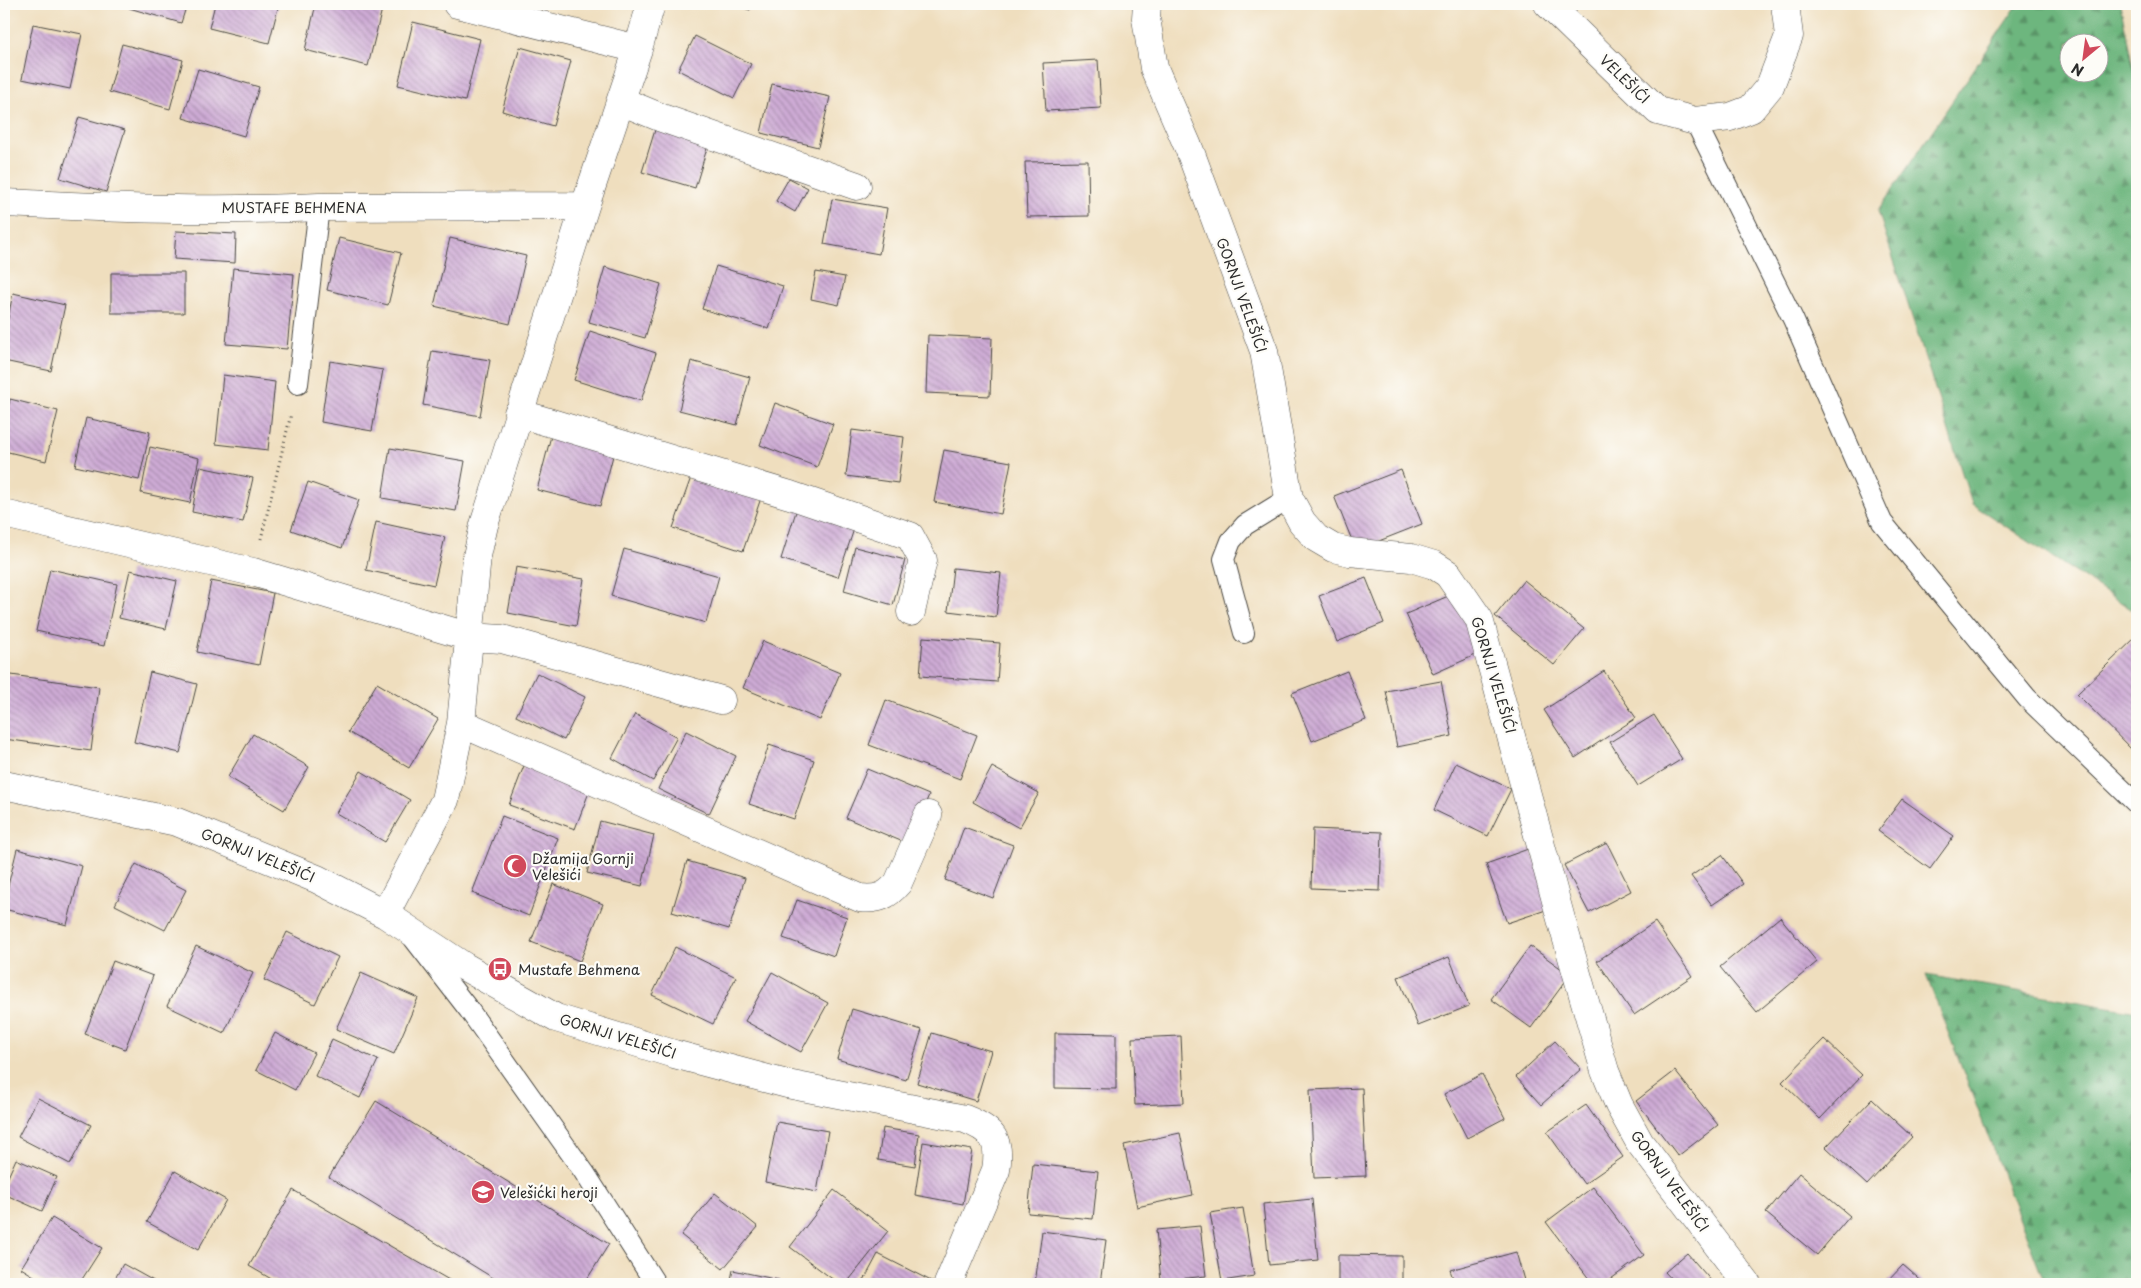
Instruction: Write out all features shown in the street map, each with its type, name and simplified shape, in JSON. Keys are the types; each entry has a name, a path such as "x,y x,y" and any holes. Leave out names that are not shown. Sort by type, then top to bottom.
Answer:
{"street":[{"path":"457,4 638,49"},
{"path":"396,921 445,800 462,723 477,556 484,525 518,413 638,49 651,4"},
{"name":"GORNJI VELEŠIĆI","path":"1147,4 1146,18 1154,68 1190,151 1264,351 1289,498 1302,522 1316,538 1333,548 1350,552 1411,558 1434,565 1448,574 1479,619 1561,919 1605,1071 1619,1105 1640,1143 1747,1284"},
{"name":"VELEŠIĆI","path":"1548,4 1658,111 1695,121 1730,117 1751,109 1770,86 1789,36 1785,4"},
{"path":"621,101 662,118 857,186"},
{"name":"MUSTAFE BEHMENA","path":"4,203 231,208 585,206"},
{"path":"518,413 790,495 910,536 923,560 911,612"},
{"path":"4,514 253,572 470,637 502,639 721,700"},
{"path":"462,723 860,898 872,899 883,897 898,883 928,815"},
{"name":"GORNJI VELEŠIĆI","path":"4,785 177,822 317,879 396,921 465,968 556,1018 674,1054 787,1084 965,1119 982,1126 994,1138 999,1153 996,1170 948,1284"}],"lane":[{"path":"1695,121 1793,319 1882,522 2027,698 2137,804"},
{"path":"298,384 319,207"},
{"path":"1244,633 1224,559 1231,541 1245,525 1289,498"},
{"path":"396,921 469,1010 584,1172 655,1283"}],"path":[{"path":"253,572 298,384"}],"green space":[{"path":"2018,4 2120,4 2137,85 2137,613 1972,504 1878,211"},
{"path":"1926,975 2137,1012 2137,1284 2045,1284"}],"building":[{"path":"130,4 187,4 181,23 129,8"},
{"path":"215,4 279,4 269,43 209,28"},
{"path":"316,4 362,4 382,9 368,66 305,50"},
{"path":"731,4 752,4 750,10"},
{"path":"413,22 480,39 465,101 398,85"},
{"path":"33,24 82,34 70,89 22,79"},
{"path":"695,36 751,64 734,98 678,70"},
{"path":"122,44 183,60 170,109 109,92"},
{"path":"520,47 571,61 553,126 502,111"},
{"path":"1098,60 1101,108 1046,111 1043,63"},
{"path":"198,69 259,87 244,136 183,118"},
{"path":"772,84 830,97 818,147 761,133"},
{"path":"79,117 125,130 106,192 60,178"},
{"path":"655,130 708,145 695,188 642,172"},
{"path":"1088,161 1089,216 1027,217 1025,162"},
{"path":"789,178 808,188 795,212 776,201"},
{"path":"832,199 887,208 879,254 824,244"},
{"path":"176,231 236,234 235,263 174,259"},
{"path":"339,238 401,253 388,305 327,290"},
{"path":"450,238 526,256 510,324 434,306"},
{"path":"716,266 783,286 769,329 702,309"},
{"path":"605,267 661,284 645,338 589,322"},
{"path":"233,268 294,274 287,349 226,344"},
{"path":"816,272 845,277 839,305 811,299"},
{"path":"111,273 184,273 184,313 111,313"},
{"path":"13,293 65,305 51,371 4,361 4,338"},
{"path":"590,331 656,353 641,401 574,380"},
{"path":"928,335 992,338 990,396 926,393"},
{"path":"432,351 490,360 480,416 423,405"},
{"path":"330,361 383,370 372,431 321,422"},
{"path":"691,361 750,377 737,425 679,410"},
{"path":"223,375 275,382 268,450 216,444"},
{"path":"10,399 58,411 46,461 4,451 4,427"},
{"path":"775,403 833,424 817,467 760,445"},
{"path":"86,418 150,432 139,480 75,466"},
{"path":"852,430 904,437 898,483 846,476"},
{"path":"552,432 615,448 600,506 537,490"},
{"path":"150,447 199,458 190,503 141,493"},
{"path":"390,448 465,461 456,511 382,498"},
{"path":"944,450 1011,462 1001,514 934,502"},
{"path":"200,467 253,478 243,522 192,512"},
{"path":"694,469 763,492 743,551 673,528"},
{"path":"1401,470 1422,524 1356,550 1334,496"},
{"path":"308,482 359,500 342,548 291,530"},
{"path":"798,505 856,523 838,577 781,559"},
{"path":"376,522 445,537 434,585 366,570"},
{"path":"855,547 905,560 893,605 844,591"},
{"path":"624,549 719,576 706,623 611,596"},
{"path":"516,567 584,579 576,626 508,613"},
{"path":"953,568 1001,573 996,617 948,611"},
{"path":"50,569 117,584 104,646 36,631"},
{"path":"130,570 177,581 166,629 119,618"},
{"path":"1366,578 1384,623 1337,642 1319,596"},
{"path":"1524,580 1584,629 1554,665 1495,616"},
{"path":"211,581 273,593 259,665 197,652"},
{"path":"1453,594 1480,653 1433,674 1406,614"},
{"path":"2137,636 2137,755 2077,694"},
{"path":"923,637 1000,643 997,682 920,676"},
{"path":"763,641 840,673 820,720 743,688"},
{"path":"1347,671 1366,720 1312,741 1292,693"},
{"path":"1604,671 1636,718 1575,758 1544,710"},
{"path":"150,672 197,684 180,753 134,742"},
{"path":"537,673 585,697 564,740 516,716"},
{"path":"4,674 99,687 91,751 4,739"},
{"path":"1441,681 1452,736 1397,747 1386,691"},
{"path":"377,683 438,719 409,768 348,732"},
{"path":"886,700 977,735 960,779 869,745"},
{"path":"635,714 677,737 653,781 612,758"},
{"path":"1654,715 1682,759 1638,786 1610,742"},
{"path":"686,731 736,756 709,814 658,789"},
{"path":"253,734 309,767 284,810 228,777"},
{"path":"769,745 814,760 794,819 749,804"},
{"path":"525,763 591,787 575,829 509,805"},
{"path":"1456,763 1511,789 1488,836 1434,810"},
{"path":"992,767 1039,793 1019,828 973,802"},
{"path":"867,769 929,795 908,844 846,818"},
{"path":"361,771 410,800 385,842 336,813"},
{"path":"1902,799 1954,836 1930,869 1878,831"},
{"name":"Džamija Gornji Velešići","path":"502,816 558,838 529,916 472,893"},
{"path":"600,821 654,835 642,886 587,873"},
{"path":"964,827 1013,845 993,898 945,880"},
{"path":"1313,829 1382,832 1380,891 1311,888"},
{"path":"1607,843 1631,891 1589,913 1564,865"},
{"path":"1531,848 1552,908 1507,923 1486,864"},
{"path":"17,849 82,866 67,925 4,909"},
{"path":"1722,855 1743,884 1712,905 1691,876"},
{"path":"687,861 745,878 729,929 672,912"},
{"path":"136,864 186,890 165,930 115,905"},
{"path":"553,884 603,904 580,961 531,942"},
{"path":"797,900 847,917 834,956 783,938"},
{"path":"1780,917 1817,962 1757,1012 1720,967"},
{"path":"1655,922 1692,976 1634,1015 1597,961"},
{"path":"287,932 338,957 315,1004 264,980"},
{"path":"196,946 253,973 224,1033 167,1006"},
{"path":"1530,946 1570,975 1531,1028 1491,999"},
{"path":"675,947 736,977 713,1024 652,995"},
{"path":"1449,957 1469,1006 1418,1026 1398,977"},
{"path":"113,961 153,976 125,1049 85,1034"},
{"path":"772,972 828,1003 801,1052 745,1021"},
{"path":"361,973 418,998 394,1054 336,1029"},
{"path":"852,1009 922,1030 906,1080 837,1059"},
{"path":"275,1033 314,1053 295,1090 256,1070"},
{"path":"932,1033 991,1051 976,1101 917,1083"},
{"path":"1055,1033 1116,1034 1116,1089 1055,1088"},
{"path":"1181,1036 1184,1103 1135,1105 1132,1038"},
{"path":"332,1039 378,1060 360,1098 315,1076"},
{"path":"1824,1039 1862,1075 1820,1119 1782,1082"},
{"path":"1555,1041 1581,1069 1541,1105 1516,1077"},
{"path":"4,1063 9,1065 5,1084 4,1084"},
{"path":"1675,1071 1718,1125 1678,1156 1636,1101"},
{"path":"1482,1074 1505,1118 1467,1138 1444,1094"},
{"path":"1362,1088 1366,1176 1314,1178 1310,1090"},
{"path":"38,1098 91,1125 70,1164 18,1137"},
{"path":"1872,1099 1912,1137 1867,1185 1826,1147"},
{"path":"376,1101 609,1244 584,1284 503,1284 329,1177"},
{"path":"1586,1105 1623,1157 1584,1184 1547,1132"},
{"path":"777,1122 828,1131 817,1192 765,1182"},
{"path":"883,1128 919,1134 915,1166 878,1160"},
{"path":"1180,1133 1193,1195 1137,1207 1124,1145"},
{"path":"923,1142 972,1150 963,1204 915,1195"},
{"path":"16,1159 57,1177 42,1211 4,1194 4,1186"},
{"path":"1033,1164 1098,1171 1093,1219 1028,1213"},
{"path":"175,1171 226,1200 198,1250 147,1222"},
{"path":"1799,1173 1850,1216 1817,1255 1766,1213"},
{"path":"1593,1187 1644,1255 1604,1284 1593,1284 1546,1222"},
{"path":"293,1190 456,1284 280,1284 249,1266"},
{"path":"834,1190 888,1231 846,1284 839,1284 790,1247"},
{"path":"715,1193 758,1227 723,1269 681,1235"},
{"path":"1312,1199 1318,1260 1269,1265 1263,1204"},
{"path":"1243,1208 1254,1276 1222,1281 1210,1213"},
{"path":"52,1218 102,1248 79,1284 47,1284 21,1268"},
{"path":"1200,1226 1206,1276 1161,1281 1156,1230"},
{"path":"1042,1231 1106,1240 1100,1284 1035,1284"},
{"path":"1516,1252 1525,1284 1455,1284 1450,1270"},
{"path":"1687,1253 1714,1284 1676,1284 1665,1272"},
{"path":"878,1254 933,1282 932,1284 862,1284"},
{"path":"1338,1255 1402,1256 1402,1284 1338,1284"},
{"path":"123,1264 159,1284 112,1284"},
{"path":"1903,1265 1925,1284 1885,1284"},
{"path":"733,1270 779,1280 778,1284 730,1284"}],"place":[{"name":"Džamija Gornji Velešići","path":"515,866"},
{"name":"Mustafe Behmena","path":"500,969"},
{"name":"Velešićki heroji","path":"483,1192"}]}
